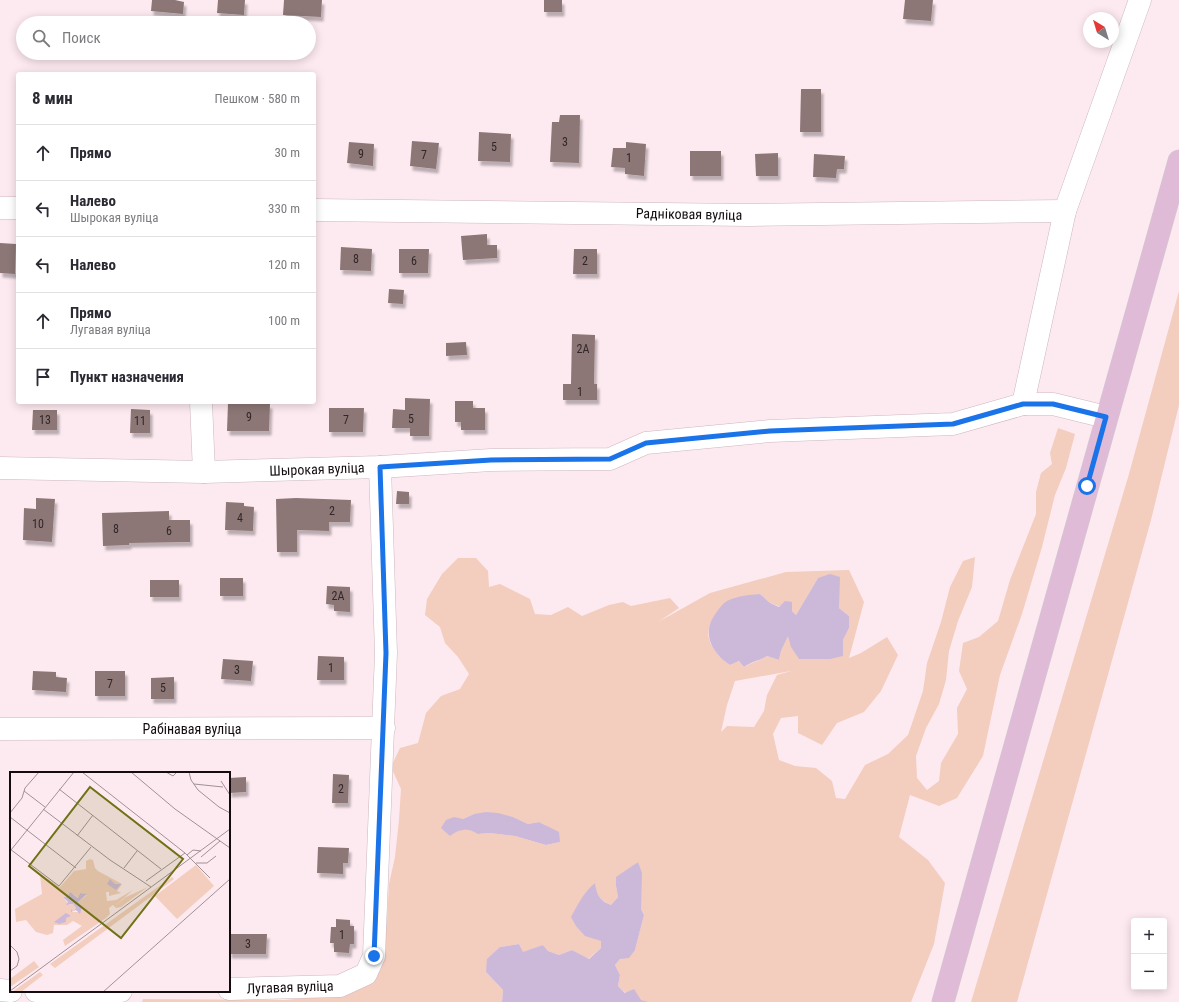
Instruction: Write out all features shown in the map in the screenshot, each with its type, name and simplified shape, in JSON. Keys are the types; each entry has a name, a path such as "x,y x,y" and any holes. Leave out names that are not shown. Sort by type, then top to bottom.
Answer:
{"main road":[{"path":"942,1002 1179,161"}],"street":[{"path":"1023,404 1065,211 1140,0"},
{"path":"0,208 16,208"},
{"name":"Радніковая вуліца","path":"316,210 741,214 1065,211"},
{"path":"201,404 204,472"},
{"name":"Шырокая вуліца","path":"0,468 204,472 380,467 491,460 610,459 646,443 770,431 953,424 1023,404 1053,404 1106,417"},
{"name":"Лугавая вуліца","path":"230,988 340,986 366,974 374,956 386,653 380,467"},
{"name":"Рабінавая вуліца","path":"0,729 384,728"},
{"path":"0,990 10,991"}],"shaded area":[{"path":"1179,291 1179,405 1151,520 1017,1002 971,1002 1129,474"},
{"path":"1058,428 1075,434 1066,468 1055,495 1042,547 1022,614 1000,675 983,756 957,798 939,806 910,795 899,837 928,860 945,883 934,944 911,1002 649,1002 632,997 618,986 620,975 615,965 620,959 635,950 644,915 641,909 638,862 629,869 616,886 618,897 611,905 599,897 595,884 596,939 602,941 601,948 588,959 572,950 559,955 548,951 543,945 523,953 519,944 500,947 486,972 503,990 502,1002 142,1002 143,999 285,1000 336,995 361,987 377,978 387,920 389,884 395,857 399,820 401,789 391,767 400,748 418,743 426,713 441,696 460,689 469,674 458,657 445,643 440,627 425,615 427,599 442,574 458,558 476,558 488,571 489,587 500,584 530,599 535,614 551,615 568,607 582,616 609,605 623,602 631,606 670,598 679,608 658,622 710,593 786,572 849,570 864,602 849,658 861,653 887,637 898,655 881,691 864,712 837,723 822,745 798,733 798,716 781,718 773,734 779,760 795,766 816,768 832,781 836,798 845,799 865,765 888,754 908,735 923,691 927,663 941,622 950,587 963,561 975,557 972,587 958,621 949,651 946,680 939,704 926,728 916,756 917,778 927,790 939,781 941,763 958,734 957,708 967,689 959,671 963,643 979,637 998,621 1010,580 1036,514 1036,492 1041,473 1052,464 1050,453","holes":["818,578 839,608 849,616 849,628 843,640 788,635 779,660 767,656 744,667 739,661 730,665 714,649 708,634 709,626 714,616 760,594 770,603 792,611 796,615","791,671 777,675 767,695 764,711 754,727 727,726 721,732 727,705 735,681","474,814 513,817 528,824 539,822 545,825 560,842 546,845 515,836 490,833 479,834 467,830 455,832 463,819"]},
{"path":"830,574 840,577 839,608 849,616 849,628 843,640 843,656 830,659 799,659 791,647 788,636 781,651 779,660 767,656 744,667 739,661 730,665 723,660 713,648 710,642 709,628 716,613 726,602 731,599 747,595 760,594 770,603 779,607 785,601 792,602 792,611 796,615 818,578"},
{"path":"486,812 498,813 513,817 528,824 539,822 559,832 560,842 546,845 515,836 490,833 478,834 467,830 457,831 450,836 441,828 446,820 454,817 463,819 474,814"},
{"path":"638,862 642,873 641,909 644,915 635,950 629,958 620,959 615,965 620,975 618,986 625,993 634,989 641,1000 649,1002 502,1002 503,990 486,972 487,959 500,947 519,944 523,952 543,945 548,951 559,955 572,950 589,959 601,948 601,941 585,936 576,926 571,917 584,894 595,883 599,897 611,905 618,897 616,877"}],"building":[{"path":"152,0 175,0 184,2 183,14 151,11"},
{"path":"218,0 245,0 244,15 217,13"},
{"path":"284,0 322,0 321,17 283,15"},
{"path":"544,0 562,0 562,12 544,12"},
{"path":"905,0 933,0 931,21 903,19"},
{"path":"801,89 821,89 821,132 800,132"},
{"path":"560,115 580,115 579,163 550,162 552,122 559,122"},
{"path":"479,132 511,134 510,162 478,161"},
{"path":"412,141 439,143 436,169 410,166"},
{"path":"349,142 374,144 373,166 347,163"},
{"path":"626,142 646,144 644,176 625,174 625,168 611,167 613,148 626,148"},
{"path":"690,151 721,151 721,176 690,176"},
{"path":"778,153 778,176 756,176 755,154"},
{"path":"814,154 845,156 844,169 837,169 836,178 813,177"},
{"path":"487,234 487,245 497,245 497,258 463,260 461,236"},
{"path":"0,243 16,244 15,274 0,273"},
{"path":"341,247 372,249 371,271 340,270"},
{"path":"399,249 429,249 428,273 399,273"},
{"path":"574,249 597,249 597,274 573,274"},
{"path":"389,289 404,290 403,304 388,303"},
{"path":"572,334 595,335 594,384 597,384 597,400 563,400 563,384 571,384"},
{"path":"466,342 467,355 446,356 446,343"},
{"path":"405,398 430,399 429,436 410,436 410,428 392,428 393,409 405,410"},
{"path":"455,401 473,401 473,408 485,408 485,430 461,430 461,422 455,422"},
{"path":"228,404 270,404 269,431 227,431"},
{"path":"329,408 364,408 363,432 329,432"},
{"path":"131,409 150,410 150,433 130,433"},
{"path":"33,410 57,410 57,430 32,430"},
{"path":"397,491 409,492 409,504 396,504"},
{"path":"36,498 55,499 52,542 23,540 24,508 36,509"},
{"path":"296,498 351,500 350,522 329,522 329,531 297,530 297,552 277,552 276,499"},
{"path":"226,502 244,503 244,506 254,507 253,531 225,530"},
{"path":"169,511 169,520 190,520 190,542 129,543 129,545 103,546 102,513"},
{"path":"220,578 243,578 243,596 220,596"},
{"path":"150,580 179,580 179,597 150,597"},
{"path":"327,586 350,587 350,612 334,611 334,605 326,604"},
{"path":"318,656 344,657 344,680 317,680"},
{"path":"223,659 253,661 251,681 221,679"},
{"path":"33,671 56,672 56,677 67,678 66,692 32,690"},
{"path":"95,671 125,671 125,696 95,696"},
{"path":"174,677 174,699 151,699 151,678"},
{"path":"333,774 349,775 348,803 332,803"},
{"path":"246,777 246,792 230,793 230,778"},
{"path":"318,847 349,848 348,863 343,863 343,874 317,873"},
{"path":"336,919 350,920 350,926 354,926 354,944 350,944 349,953 334,952 334,943 330,943 331,927 336,927"},
{"path":"230,934 267,934 266,954 230,954"}],"route":[{"path":"374,956 386,653 380,467 491,460 610,459 646,443 770,431 953,424 1023,404 1053,404 1106,417 1087,486"}]}
